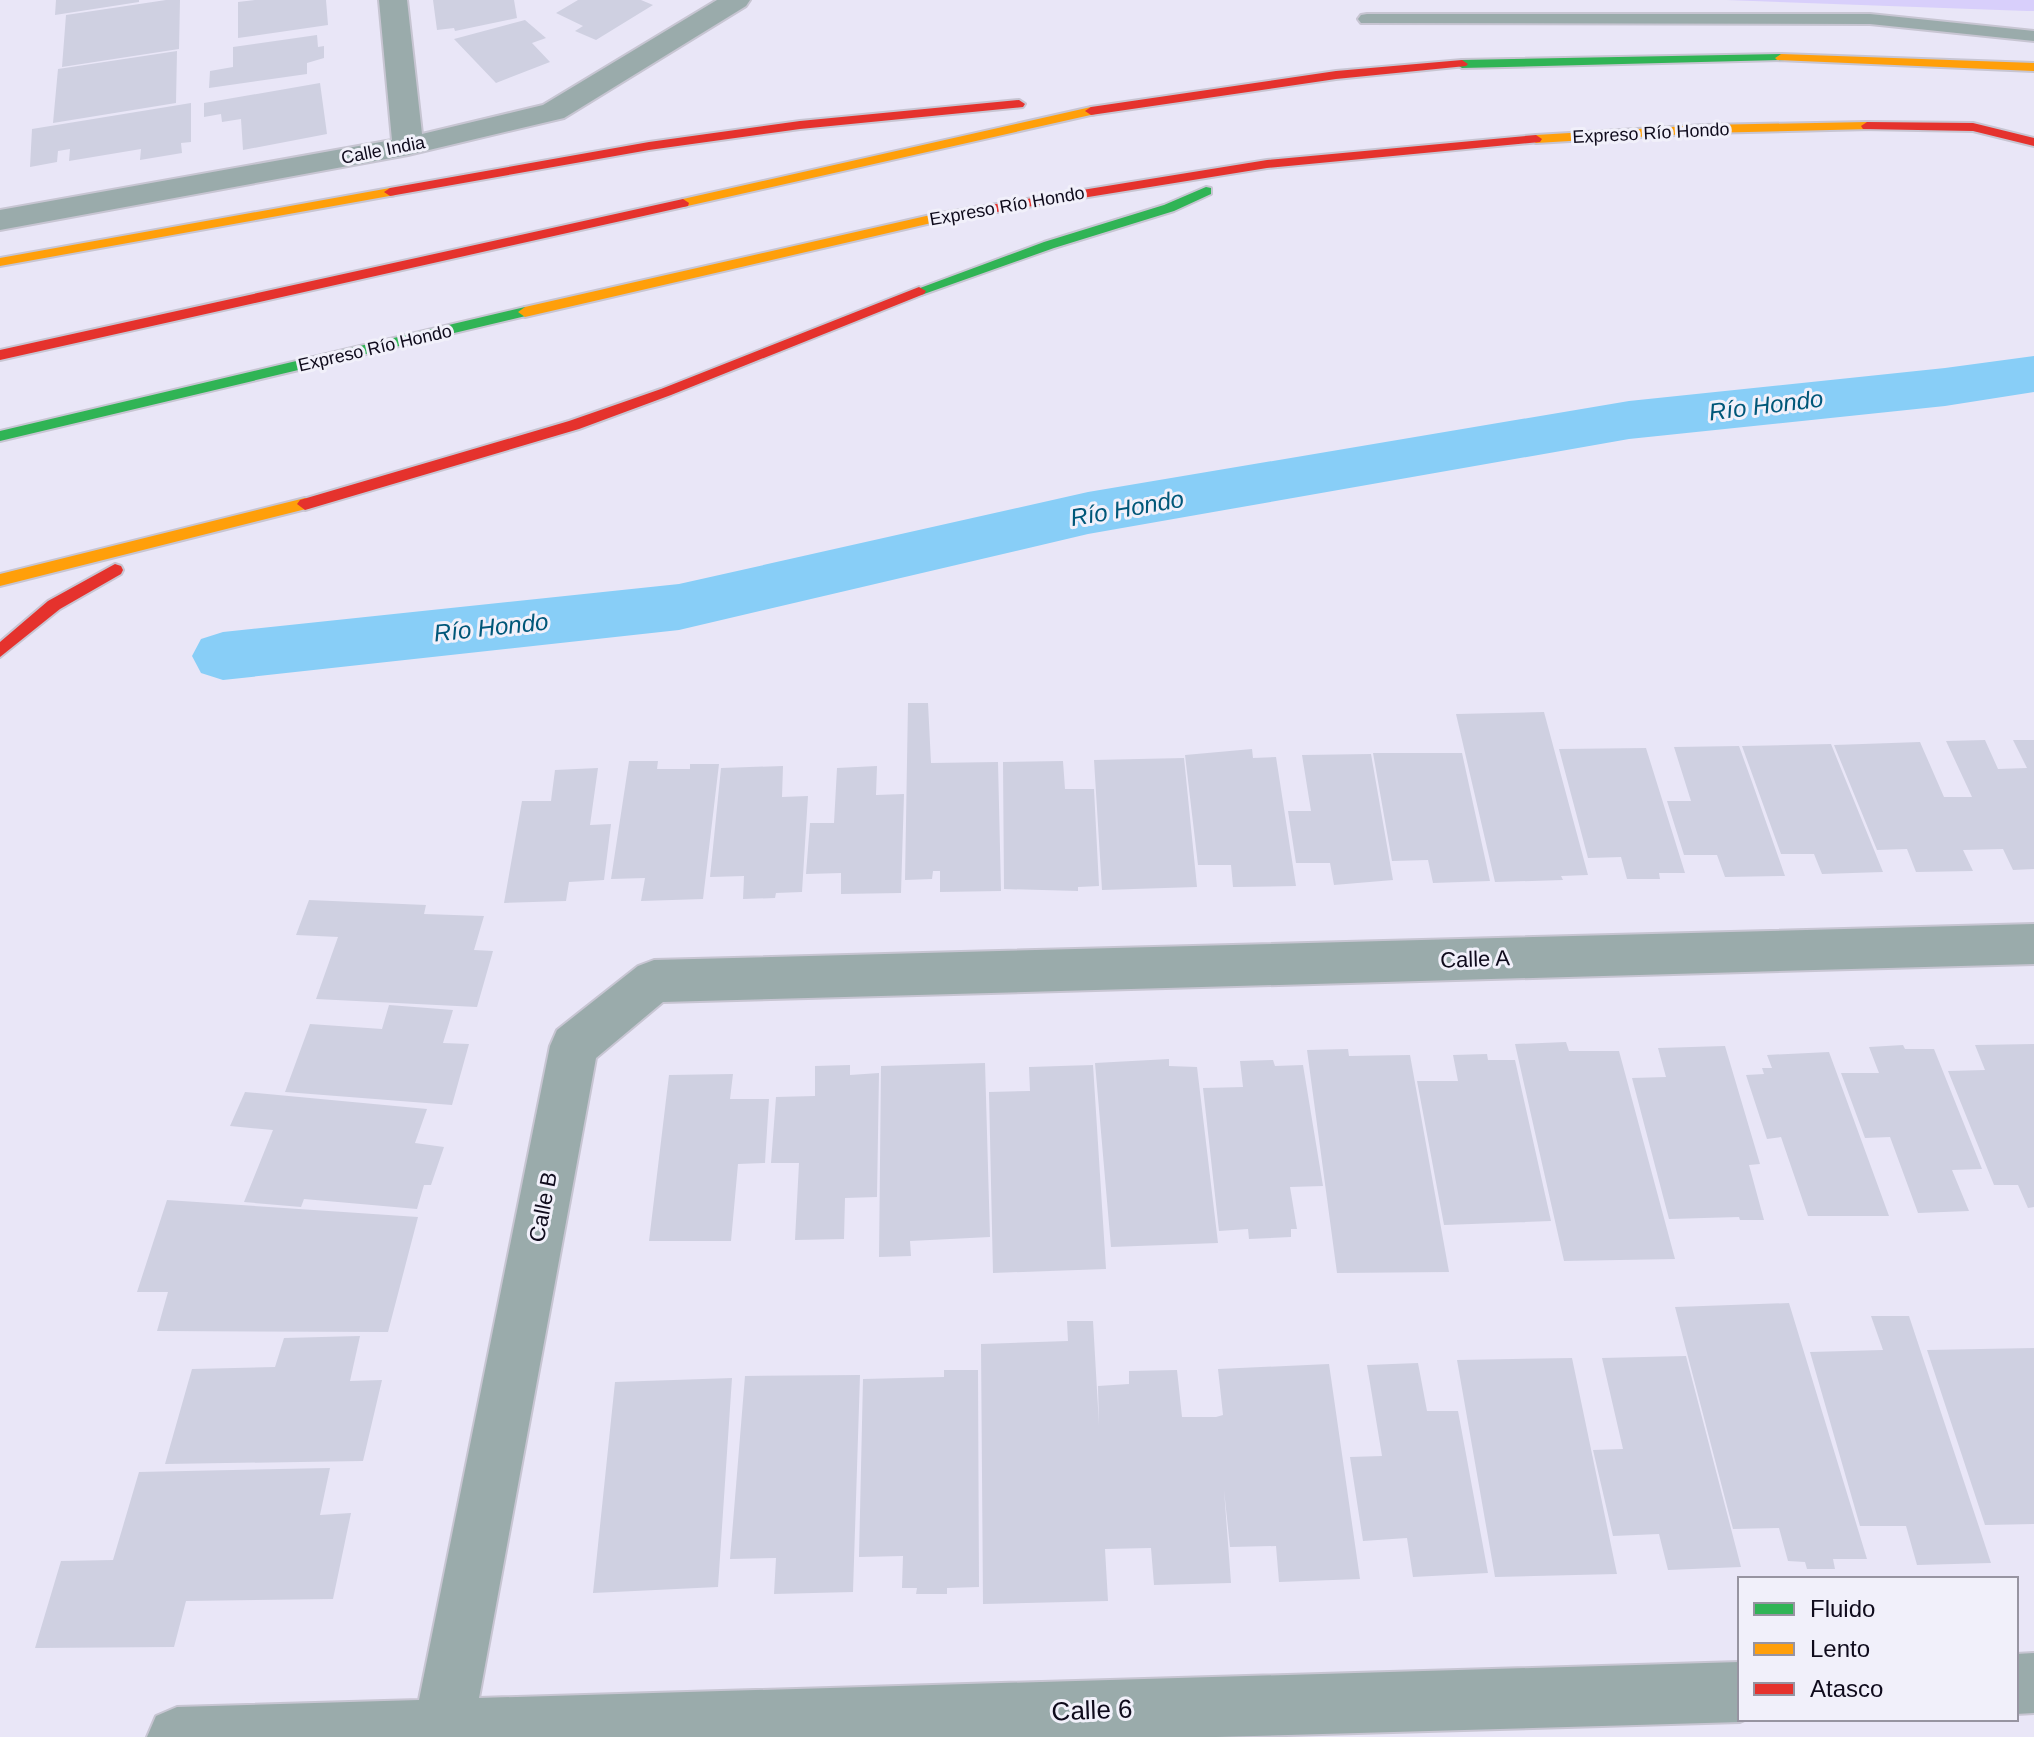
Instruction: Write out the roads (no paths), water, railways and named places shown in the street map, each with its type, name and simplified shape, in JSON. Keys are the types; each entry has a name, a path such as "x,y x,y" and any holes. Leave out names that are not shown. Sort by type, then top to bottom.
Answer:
{"highway":[{"path":"0,355 1106,108 1369,71 1492,62 1734,56 1946,61 2034,67"},
{"path":"0,262 487,173 800,125 1016,103 1106,108"},
{"path":"1973,127 2019,121"},
{"name":"Expreso Río Hondo","path":"0,436 858,234 988,207 1267,164 1478,142 1705,129 1973,127 2034,142"},
{"path":"0,580 180,538 574,425 666,392 904,296 1049,245 1169,208 1267,164"},
{"path":"0,651 34,617 70,593 180,538"}],"street":[{"path":"393,0 408,146"},
{"name":"Calle India","path":"0,220 408,146 553,112 736,0"},
{"name":"Calle A","path":"917,974 2034,944"},
{"name":"Calle B","path":"443,1728 574,1046 654,981 917,974"},
{"name":"Calle 6","path":"177,1737 1738,1692"}],"lane":[{"path":"1367,19 1870,19 2034,36"}],"waterway":[{"name":"Río Hondo","path":"223,656 679,607 1088,513 1629,420 1945,387 2034,374"}]}
